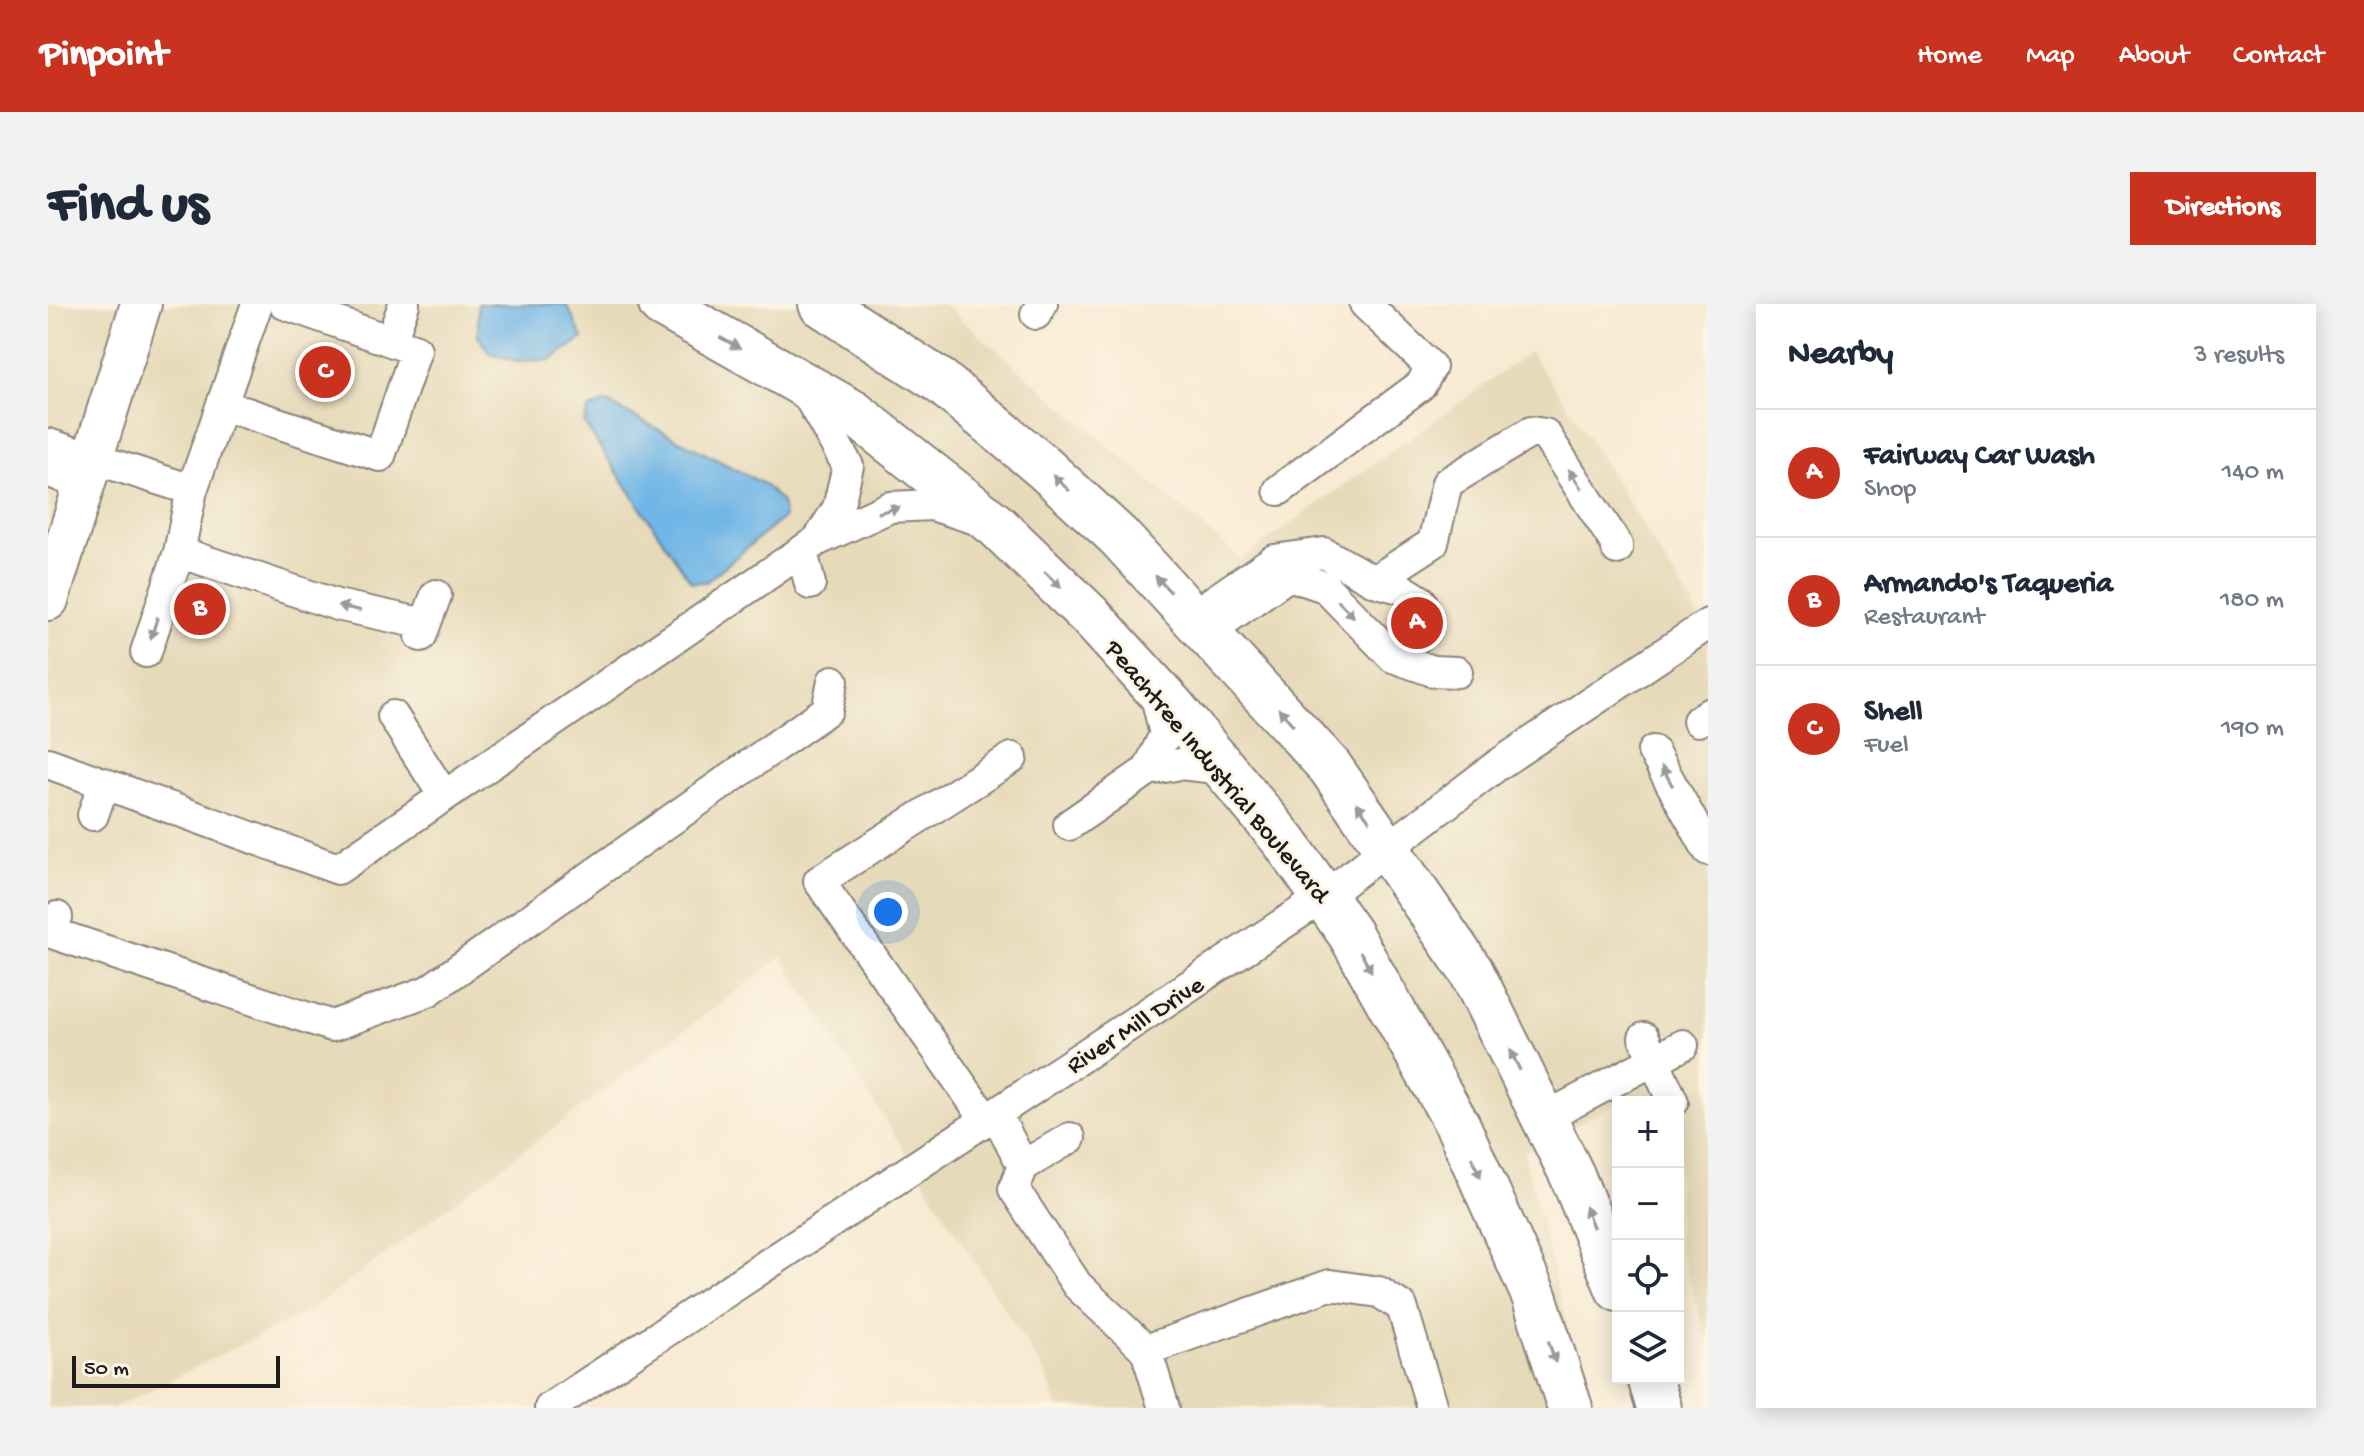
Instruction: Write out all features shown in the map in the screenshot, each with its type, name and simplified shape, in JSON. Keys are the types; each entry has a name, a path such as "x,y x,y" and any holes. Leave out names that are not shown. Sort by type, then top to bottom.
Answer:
{"highway":[{"name":"Peachtree Industrial Boulevard","path":"661,304 854,413 997,526 1091,617 1225,769 1325,896 1350,934 1458,1126 1534,1296 1570,1408"},
{"path":"836,308 940,381 1032,457 1118,536 1330,767 1389,848 1471,971 1572,1175 1612,1274"},
{"path":"1652,1384 1659,1408"}],"main road":[{"path":"48,600 75,472 141,304"}],"street":[{"path":"146,652 179,552 192,490 257,304"},
{"path":"222,405 380,456 416,350 285,304"},
{"path":"391,341 404,304"},
{"path":"1279,490 1421,385 1431,367 1365,304"},
{"path":"801,383 848,466 838,508 810,545 810,584"},
{"path":"1374,581 1433,543 1447,483 1531,432 1545,434 1617,547"},
{"path":"48,444 75,472 192,490"},
{"path":"48,763 338,869 810,545 890,507 932,505 997,526"},
{"path":"179,552 423,630 436,595"},
{"path":"1200,624 1274,560 1324,553 1374,581 1400,588 1421,601 1427,616 1426,630 1393,657"},
{"path":"1200,624 1289,575 1325,587 1393,657 1433,671 1457,672"},
{"name":"River Mill Drive","path":"550,1408 1325,896 1499,764 1704,635"},
{"path":"57,917 52,933 332,1026 428,991 827,710 833,681"},
{"path":"1148,770 1165,734 1154,686"},
{"path":"393,716 444,796"},
{"path":"1653,751 1708,850"},
{"path":"1012,758 819,881 991,1117 1023,1166"},
{"path":"1069,825 1148,770 1180,764 1225,769"},
{"path":"93,815 104,783"},
{"path":"1544,1118 1661,1047 1672,1096"},
{"path":"1070,1138 1023,1166 1014,1189 1077,1285 1146,1350 1164,1408"},
{"path":"1146,1350 1330,1285 1379,1292 1402,1307 1432,1408"}],"shaded area":[{"path":"48,304 943,304 1241,559 1530,352 1577,419 1708,631 1708,1342 1684,1264 1684,1096 1612,1096 1612,1106 1524,1152 1587,1408 1058,1408 1046,1375 782,957 312,1309 114,1408 48,1408"}],"water":[{"path":"478,304 566,304 583,338 550,360 516,361 489,353 478,336"},
{"path":"606,402 762,483 782,502 784,517 706,582 691,582 584,423 589,409"}],"place":[{"name":"Shell","path":"325,372"},
{"name":"Armando's Taqueria","path":"200,609"},
{"name":"Fairway Car Wash","path":"1417,623"}]}
